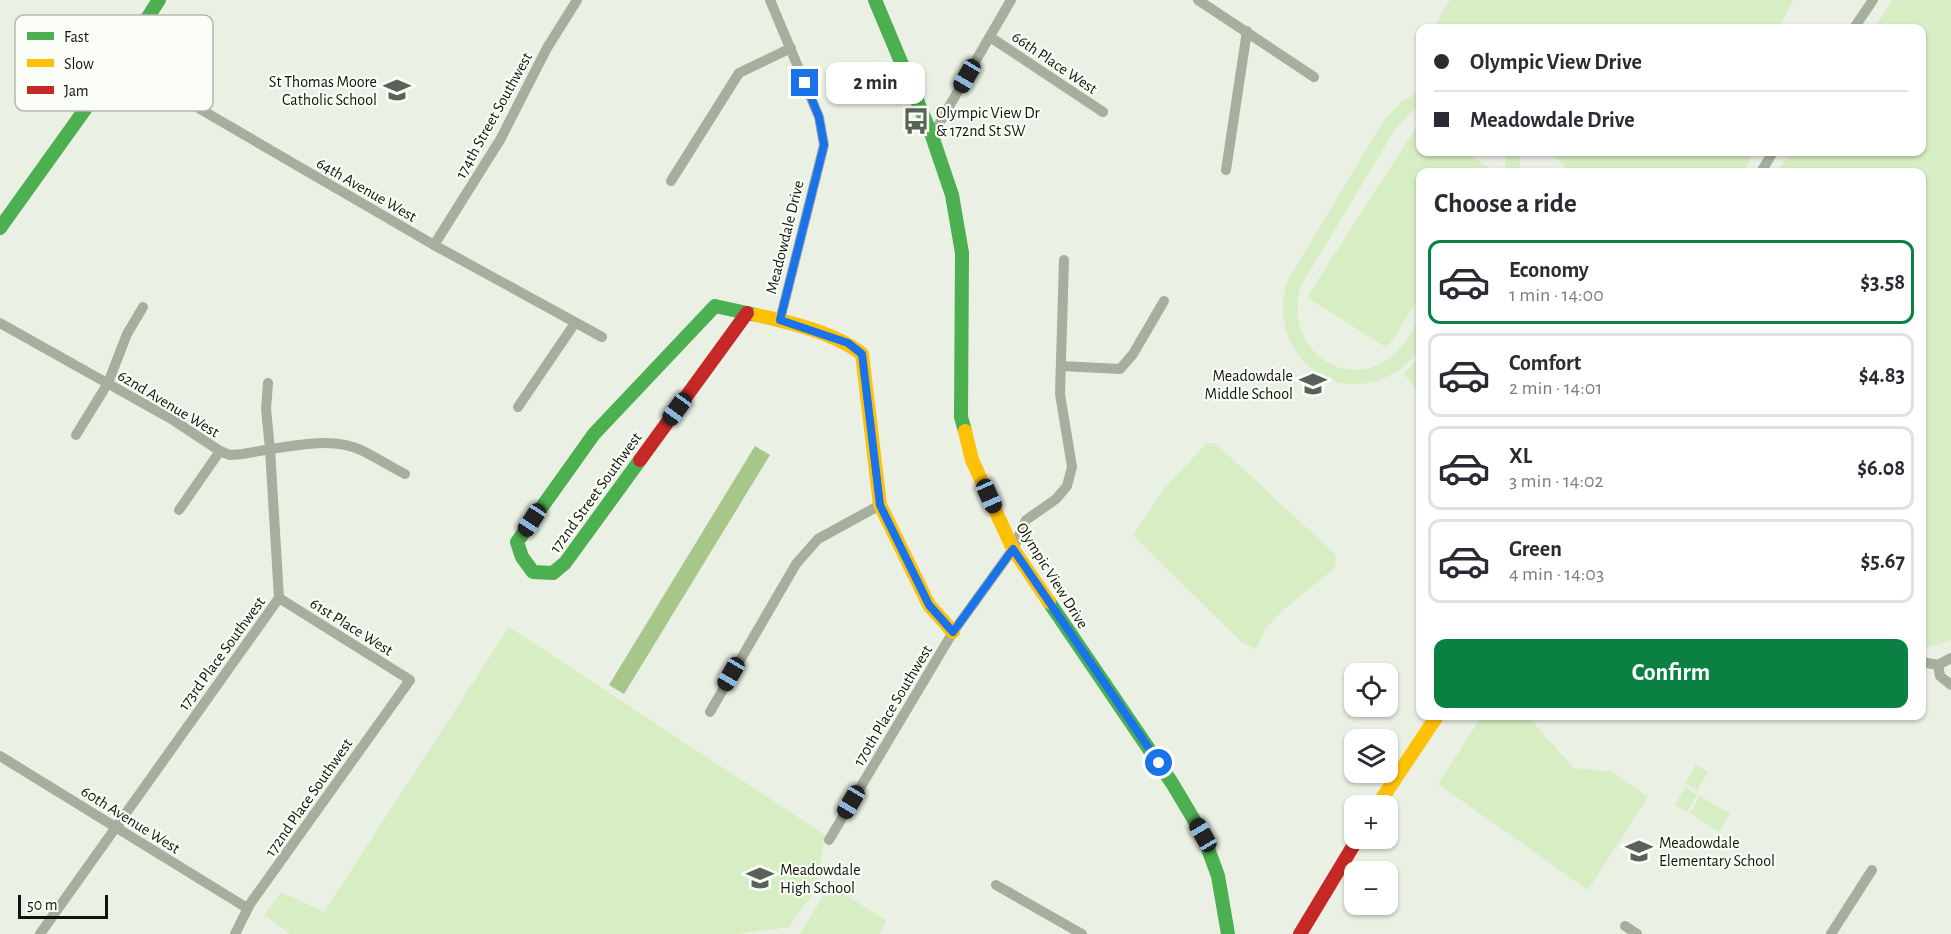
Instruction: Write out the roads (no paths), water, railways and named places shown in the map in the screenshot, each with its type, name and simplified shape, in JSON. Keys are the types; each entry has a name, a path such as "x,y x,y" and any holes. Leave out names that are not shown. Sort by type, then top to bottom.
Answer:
{"street":[{"path":"149,15 159,0"},
{"name":"174th Street Southwest","path":"434,245 500,140 547,48 577,0"},
{"name":"Meadowdale Drive","path":"770,0 819,117 824,145 780,320 848,343 862,354 880,505 929,605 953,632"},
{"name":"Olympic View Drive","path":"875,0 932,136 952,195 962,253 961,417 972,460 1013,549 1172,783 1203,835 1218,876 1228,934"},
{"path":"932,136 1011,0"},
{"path":"1198,0 1314,77"},
{"path":"1857,24 1873,0"},
{"path":"1226,170 1247,31"},
{"name":"66th Place West","path":"990,37 1103,112"},
{"path":"671,181 739,73 791,48"},
{"path":"2,222 83,111"},
{"name":"64th Avenue West","path":"203,111 434,245 602,337"},
{"name":"170th Place Southwest","path":"829,840 953,632 1013,549 1026,520 1056,499 1067,486 1072,467 1060,394 1064,260"},
{"path":"1061,366 1120,369 1133,354 1164,301"},
{"name":"172nd Street Southwest","path":"747,313 565,563 553,573 533,572 522,557 518,542 594,434 715,306 780,320"},
{"path":"76,435 108,383 127,334 143,307"},
{"name":"62nd Avenue West","path":"0,323 173,420 220,451 236,454 270,449"},
{"path":"518,407 575,323"},
{"path":"268,383 266,409 270,449 320,442 343,444 362,450 405,474"},
{"name":"173rd Place Southwest","path":"40,934 279,598 270,449"},
{"path":"179,510 220,451"},
{"path":"710,712 796,564 818,539 880,505"},
{"name":"61st Place West","path":"279,598 410,680"},
{"path":"1926,663 1938,665 1951,658"},
{"path":"1938,665 1940,676 1951,685"},
{"name":"172nd Place Southwest","path":"235,934 247,908 410,680"},
{"path":"1384,795 1434,720"},
{"name":"60th Avenue West","path":"0,756 247,908"},
{"path":"1300,934 1351,849"},
{"path":"1831,934 1872,870"},
{"path":"996,885 1082,934"},
{"path":"1625,926 1637,934"}],"place":[{"name":"St Thomas Moore Catholic School","path":"397,90"},
{"name":"Olympic View Dr & 172nd St SW","path":"916,121"},
{"name":"Meadowdale Middle School","path":"1313,384"},
{"name":"Meadowdale Elementary School","path":"1639,851"},
{"name":"Meadowdale High School","path":"760,878"}]}
